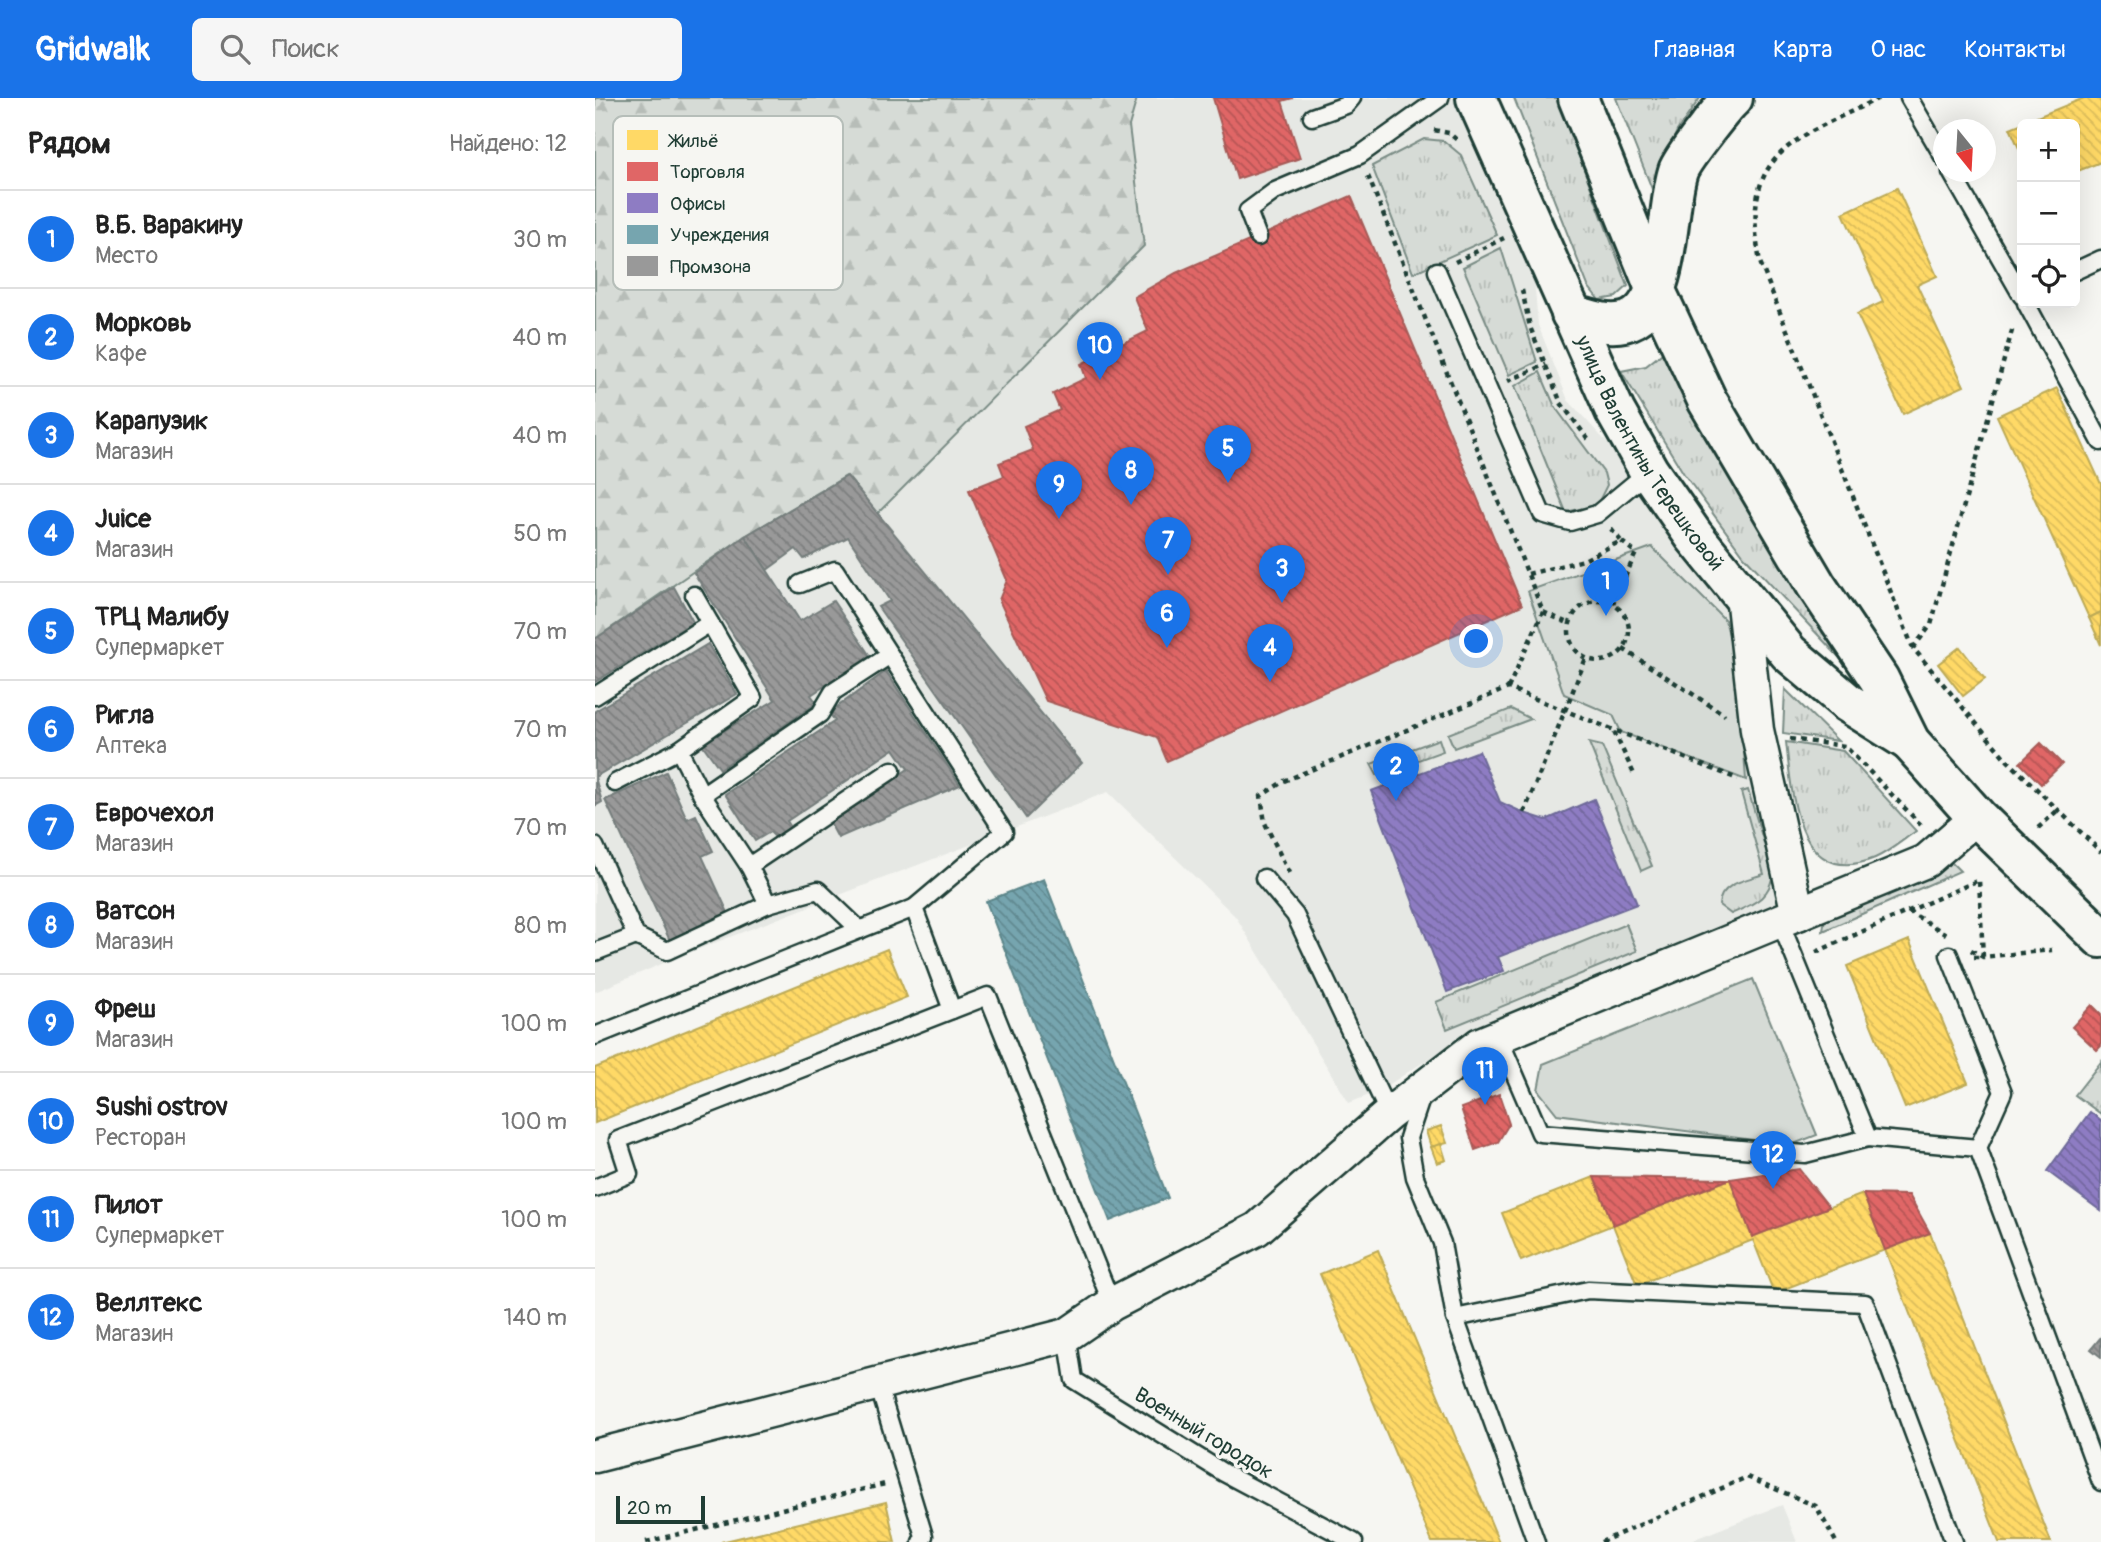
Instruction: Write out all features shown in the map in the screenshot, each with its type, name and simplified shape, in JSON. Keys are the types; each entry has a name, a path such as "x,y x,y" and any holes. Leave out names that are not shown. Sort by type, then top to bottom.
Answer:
{"main road":[{"name":"улица Валентины Терешковой","path":"1476,98 1615,411 1649,471 1694,536 1789,653 1848,703 1910,742"},
{"name":"улица Валентины Терешковой","path":"1578,98 1657,291 1707,400 1816,585 1879,679 1910,742 1977,817 2101,938"},
{"path":"1571,314 1601,323 1626,322 1644,310 1657,291 1678,170 1733,98"}],"street":[{"path":"1742,595 1757,730 1785,858 1789,918"},
{"path":"595,1456 1067,1335 1112,1304 1257,1229 1389,1114 1495,1030 1789,918 1926,861 1977,817"},
{"path":"1785,858 1804,881 1813,886 1845,889 1865,886"}],"lane":[{"path":"1312,117 1346,105 1352,98"},
{"path":"1909,98 1933,139"},
{"path":"1258,237 1248,211 1275,191 1360,155 1440,100"},
{"path":"1957,182 2017,286"},
{"path":"2080,269 2101,259"},
{"path":"1437,271 1542,514 1570,522 1597,514 1649,471"},
{"path":"2029,308 2101,442"},
{"path":"595,1036 914,908 1004,832 835,570 800,584"},
{"path":"615,783 679,750 753,698 694,595"},
{"path":"595,696 710,623"},
{"path":"702,795 820,714 833,692 890,655"},
{"path":"679,750 702,795 749,866 768,904"},
{"path":"749,866 892,770"},
{"path":"595,846 636,936 667,951 768,904 818,890 860,930"},
{"path":"1263,878 1295,915 1389,1114"},
{"path":"914,908 952,1010"},
{"path":"1789,918 1796,961 1868,1138"},
{"path":"595,953 636,936"},
{"path":"1955,949 2003,1092 1979,1148 2101,1482"},
{"path":"595,1188 629,1174 618,1140 988,996 1112,1304"},
{"path":"1495,1030 1540,1133 1805,1154 1868,1138 1979,1148"},
{"path":"1424,1088 1408,1138 1415,1177 1442,1243 1455,1318 1536,1542"},
{"path":"1455,1318 1588,1290 1865,1303 1954,1542"},
{"name":"Военный городок","path":"1067,1335 1074,1380 1224,1473 1354,1542"},
{"path":"878,1384 924,1536 921,1542"}],"path":[{"path":"1879,98 1788,144 1764,174 1754,199 1753,228 1760,262 1913,648 2006,759 2101,852"},
{"path":"1440,100 1462,146"},
{"path":"1377,199 1543,612 1570,624"},
{"path":"1499,227 1509,250"},
{"path":"1437,271 1504,238"},
{"path":"1521,287 1530,327 1561,402 1597,451"},
{"path":"1913,648 1931,625 2018,308"},
{"path":"1597,514 1621,541 1636,553 1613,603"},
{"path":"1528,574 1584,560 1621,541"},
{"path":"1592,600 1613,603 1628,619 1629,641 1616,657 1595,663 1576,653 1567,633 1570,624 1574,612 1592,600"},
{"path":"1295,915 1289,868 1265,823 1261,796 1284,781 1508,688 1543,612"},
{"path":"1623,649 1726,716"},
{"path":"1524,813 1586,658"},
{"path":"1508,688 1742,780"},
{"path":"1613,731 1634,774"},
{"path":"1784,738 1845,746 1922,826"},
{"path":"2038,828 2058,810"},
{"path":"1796,961 1979,880 1983,957"},
{"path":"1908,911 1951,937"},
{"path":"1955,949 1983,957 2052,950"},
{"path":"1601,1542 1747,1477 1816,1506 1836,1542"},
{"path":"646,1542 907,1479"}],"shaded area":[{"path":"1137,98 1456,98 1489,165 1534,276 1538,325 1568,400 1620,457 1727,608 1742,665 1786,909 1470,1032 1379,1091 1349,1103 1236,917 1108,792 683,955 595,992 595,639 745,536 847,476 1144,246 1129,126"},
{"path":"1782,1505 1797,1542 1687,1542"}],"green space":[{"path":"595,98 1137,98 1129,126 1144,246 877,514 846,476 745,536 595,639"},
{"path":"1514,98 1557,98 1628,286 1616,297 1599,300 1588,286"},
{"path":"1616,98 1700,98 1677,131 1652,189"},
{"path":"1424,139 1444,141 1461,155 1497,235 1413,273 1372,166"},
{"path":"1501,248 1537,362 1509,375 1463,267"},
{"path":"1670,347 1867,687 1744,556 1684,474 1621,371 1646,366"},
{"path":"1540,372 1555,407 1604,473 1607,485 1597,505 1566,512 1515,386"},
{"path":"1652,547 1725,620 1738,666 1746,780 1621,732 1613,715 1564,694 1528,591"},
{"path":"1785,689 1838,741 1783,733"},
{"path":"1511,709 1531,719 1454,748 1448,734"},
{"path":"1439,739 1443,751 1377,775 1371,764"},
{"path":"1786,742 1843,751 1916,831 1875,858 1849,864 1829,861 1814,849 1803,831 1791,786"},
{"path":"1589,743 1602,746 1652,866 1641,871"},
{"path":"1748,790 1773,873 1768,889 1759,900 1731,914 1719,905 1724,892 1735,884 1764,874 1741,792"},
{"path":"1951,862 1960,871 1823,931 1825,917"},
{"path":"1626,924 1637,951 1447,1029 1436,1002"},
{"path":"1753,979 1817,1135 1791,1145 1557,1114 1538,1090 1543,1064"},
{"path":"2101,1062 2101,1114 2075,1095"}],"building: Жильё":[{"path":"2084,98 2101,98 2101,162 2080,170 2080,119 2032,119"},
{"path":"2017,125 2017,144 2010,128"},
{"path":"1897,188 1937,276 1917,285 1964,386 1903,414 1857,314 1883,302 1843,213"},
{"path":"2057,388 2101,484 2101,612 2089,618 1997,416"},
{"path":"2101,612 2101,645 2089,618"},
{"path":"1960,647 1985,679 1963,696 1938,664"},
{"path":"1909,940 1968,1083 1905,1108 1847,966"},
{"path":"887,949 907,997 595,1123 595,1068"},
{"path":"1441,1126 1447,1143 1431,1147 1426,1131"},
{"path":"1441,1144 1446,1160 1437,1163 1431,1147"},
{"path":"1594,1177 1613,1225 1521,1261 1502,1213"},
{"path":"1730,1179 1752,1237 1863,1194 1885,1250 1774,1293 1753,1240 1637,1285 1613,1225"},
{"path":"1930,1233 2051,1542 1999,1542 1885,1250"},
{"path":"1378,1250 1499,1542 1432,1542 1320,1274"},
{"path":"886,1502 895,1542 721,1542"}],"building: Торговля":[{"path":"1213,98 1293,98 1282,101 1300,158 1237,179"},
{"path":"1351,196 1522,605 1167,761 1157,737 1046,701 999,600 1007,580 969,490 1004,476 999,463 1033,450 1024,426 1060,410 1053,394 1086,378 1081,364 1148,331 1134,297 1176,273"},
{"path":"2041,743 2062,764 2041,784 2020,763"},
{"path":"2092,1005 2101,1014 2101,1046 2097,1050 2072,1027"},
{"path":"1499,1094 1509,1124 1498,1142 1475,1150 1461,1108"},
{"path":"1799,1169 1829,1207 1752,1237 1730,1179"},
{"path":"1594,1177 1730,1179 1613,1225"},
{"path":"1863,1194 1909,1195 1930,1233 1885,1250"}],"building: Офисы":[{"path":"1479,751 1500,802 1524,813 1546,820 1594,799 1637,904 1498,957 1504,971 1447,992 1371,791"},
{"path":"2090,1112 2101,1120 2101,1211 2047,1171"}],"building: Учреждения":[{"path":"1044,879 1168,1198 1110,1221 986,901"}],"building: Промзона":[{"path":"847,476 1082,763 1026,818 878,607 890,601 848,537 804,559 796,549 767,570 745,536"},
{"path":"745,536 800,621 833,601 870,656 811,695 817,703 720,769 702,744 775,700 694,573"},
{"path":"674,587 693,622 595,682 595,639"},
{"path":"708,644 737,694 595,777 595,711"},
{"path":"886,671 960,785 838,838 830,823 908,769 894,749 787,821 792,829 777,839 770,832 755,841 725,794 835,721 829,713"},
{"path":"666,772 687,819 696,815 713,851 702,856 730,917 671,943 605,800"},
{"path":"595,777 602,802 595,806"},
{"path":"2101,1337 2101,1357 2091,1349"}],"place":[{"name":"Sushi ostrov","path":"1100,380"},
{"name":"ТРЦ Малибу","path":"1228,483"},
{"name":"Ватсон","path":"1131,505"},
{"name":"Фреш","path":"1059,519"},
{"name":"Еврочехол","path":"1168,575"},
{"name":"Карапузик","path":"1282,603"},
{"name":"В.Б. Варакину","path":"1606,616"},
{"name":"Ригла","path":"1167,648"},
{"name":"Juice","path":"1270,682"},
{"name":"Морковь","path":"1396,801"},
{"name":"Пилот","path":"1485,1105"},
{"name":"Веллтекс","path":"1773,1189"}]}
